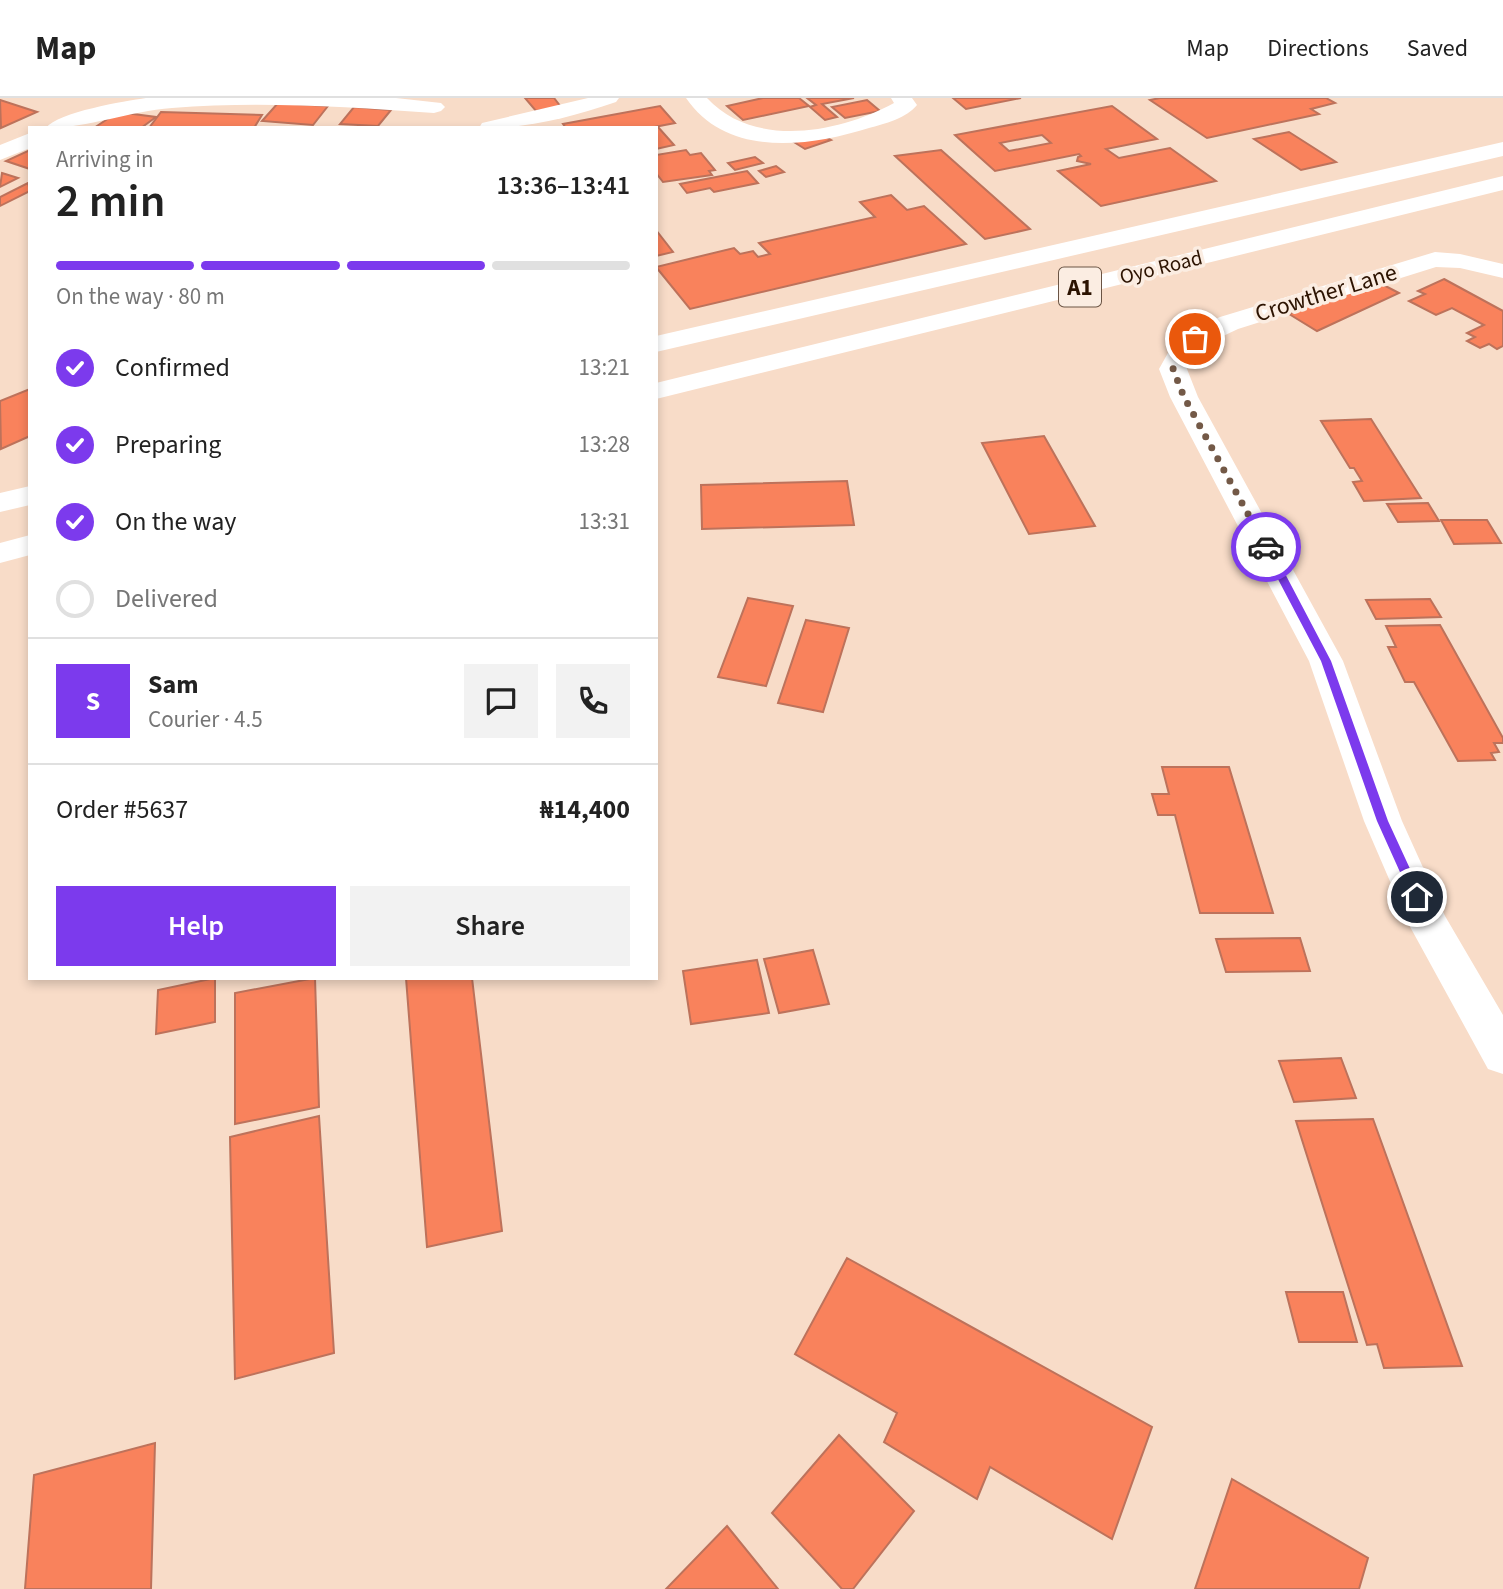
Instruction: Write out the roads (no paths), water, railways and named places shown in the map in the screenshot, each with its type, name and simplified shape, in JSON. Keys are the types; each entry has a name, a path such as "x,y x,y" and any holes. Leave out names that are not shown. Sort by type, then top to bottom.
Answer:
{"main road":[{"path":"499,126 568,111 609,98"},
{"path":"696,98 704,109 743,131 766,137 792,137 869,123 906,105 901,98"},
{"path":"63,126 131,105 194,100 436,102"},
{"path":"416,126 436,102"},
{"path":"0,153 28,141"},
{"name":"Oyo Road","path":"658,344 1503,149"},
{"name":"Oyo Road","path":"658,391 1503,183"},
{"name":"Crowther Lane","path":"1503,271 1471,262 1435,259 1229,323 1195,339 1182,350 1173,369 1184,397 1326,661 1382,821 1428,923 1503,1055"},
{"path":"0,503 28,496"},
{"path":"0,553 28,546"}]}
